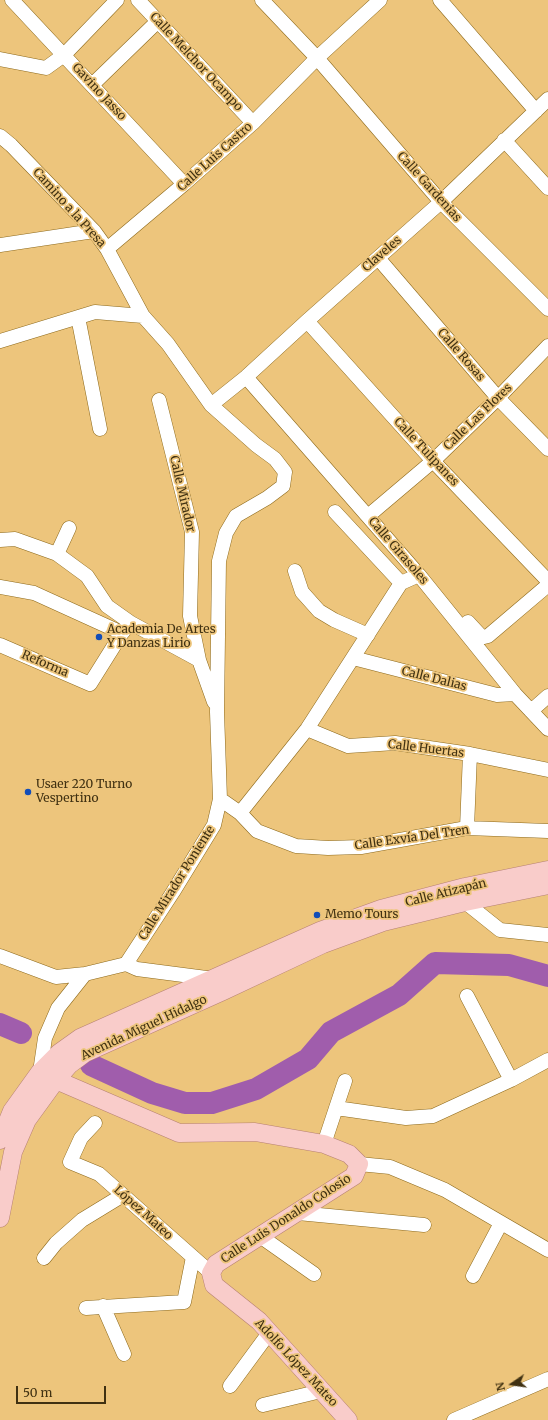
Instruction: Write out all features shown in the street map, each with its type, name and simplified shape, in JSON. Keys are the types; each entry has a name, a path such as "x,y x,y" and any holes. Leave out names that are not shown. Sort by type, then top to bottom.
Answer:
{"main road":[{"name":"Calle Atizapán","path":"219,985 269,953 320,931 382,909 465,887 548,870"},
{"name":"Calle Atizapán","path":"219,985 329,941 383,922 465,902 548,885"},
{"name":"Avenida Miguel Hidalgo","path":"0,1140 6,1109 48,1076 69,1065 85,1053 219,985"},
{"name":"Avenida Miguel Hidalgo","path":"0,1218 13,1152 48,1076"},
{"path":"48,1076 178,1133 255,1132 324,1144 349,1154 359,1164"},
{"name":"Calle Luis Donaldo Colosio","path":"211,1273 216,1264 354,1176 359,1164"},
{"name":"Adolfo López Mateo","path":"211,1273 214,1285 259,1321 348,1420"}],"street":[{"name":"Gavino Jasso","path":"12,0 184,184"},
{"path":"0,59 46,68 64,55 116,0"},
{"name":"Calle Melchor Ocampo","path":"138,0 253,123"},
{"name":"Calle Gardenias","path":"262,0 317,58 441,202 548,309"},
{"name":"Calle Luis Castro","path":"107,249 253,123 317,58 380,0"},
{"path":"440,0 536,111"},
{"path":"92,85 158,22"},
{"name":"Claveles","path":"211,405 246,377 441,202 548,99"},
{"path":"504,140 548,188"},
{"name":"Camino a la Presa","path":"4,142 94,231 107,249 143,316 168,344 211,405"},
{"path":"0,245 94,231"},
{"name":"Calle Rosas","path":"378,258 498,398 548,449"},
{"path":"0,340 95,312 143,316"},
{"path":"78,318 100,429"},
{"name":"Calle Tulipanes","path":"307,321 433,461 548,581"},
{"name":"Calle Las Flores","path":"368,516 433,461 498,398 548,346"},
{"name":"Calle Girasoles","path":"246,377 419,575 515,694 548,729"},
{"name":"Calle Mirador","path":"159,400 192,532 190,616 199,660 217,712"},
{"path":"211,405 256,445 275,459 285,472 283,486 267,498 236,516 226,533 219,561 217,712 220,799"},
{"path":"335,512 401,582"},
{"path":"57,554 69,528"},
{"path":"0,540 15,539 57,554 86,576 108,606 127,628"},
{"path":"295,571 302,592 319,612 368,635"},
{"path":"240,813 307,729 401,582 419,575"},
{"path":"430,588 438,590 480,635 484,637 488,636 548,585"},
{"path":"0,587 34,593 127,628 199,660"},
{"name":"Reforma","path":"0,645 90,684 127,628"},
{"name":"Calle Dalias","path":"353,658 498,695 515,694"},
{"path":"531,711 548,696"},
{"name":"Calle Huertas","path":"307,729 348,746 395,743 470,754 548,770"},
{"path":"467,828 470,754"},
{"name":"Calle Exvía Del Tren","path":"220,799 240,813 257,830 296,846 328,848 361,847 467,828 548,831"},
{"name":"Calle Mirador Poniente","path":"126,964 214,825 220,799"},
{"path":"465,902 500,930 548,935"},
{"path":"0,956 56,977 86,974 126,964 137,969 219,985"},
{"path":"48,1076 45,1038 58,1008 86,974"},
{"path":"466,996 511,1080"},
{"path":"336,1108 406,1118 433,1116 511,1080 548,1060"},
{"path":"324,1144 345,1081"},
{"name":"López Mateo","path":"95,1123 81,1138 70,1162 99,1174 211,1273"},
{"path":"359,1164 390,1167 445,1190 548,1250"},
{"path":"44,1258 56,1243 82,1220 123,1195"},
{"path":"298,1213 424,1225"},
{"path":"473,1276 501,1223"},
{"path":"260,1236 314,1274"},
{"path":"86,1308 184,1302 193,1257"},
{"path":"103,1306 124,1354"},
{"path":"230,1386 269,1333"},
{"path":"454,1420 548,1379"},
{"path":"263,1405 321,1391"}],"waterway":[{"path":"91,1065 152,1093 185,1103 212,1103 256,1089 308,1059 331,1032 399,995 435,963 509,965 548,976"},
{"path":"0,1024 21,1033"}],"place":[{"name":"Academia De Artes Y Danzas Lirio","path":"99,637"},
{"name":"Usaer 220 Turno Vespertino","path":"28,792"},
{"name":"Memo Tours","path":"317,915"}]}
